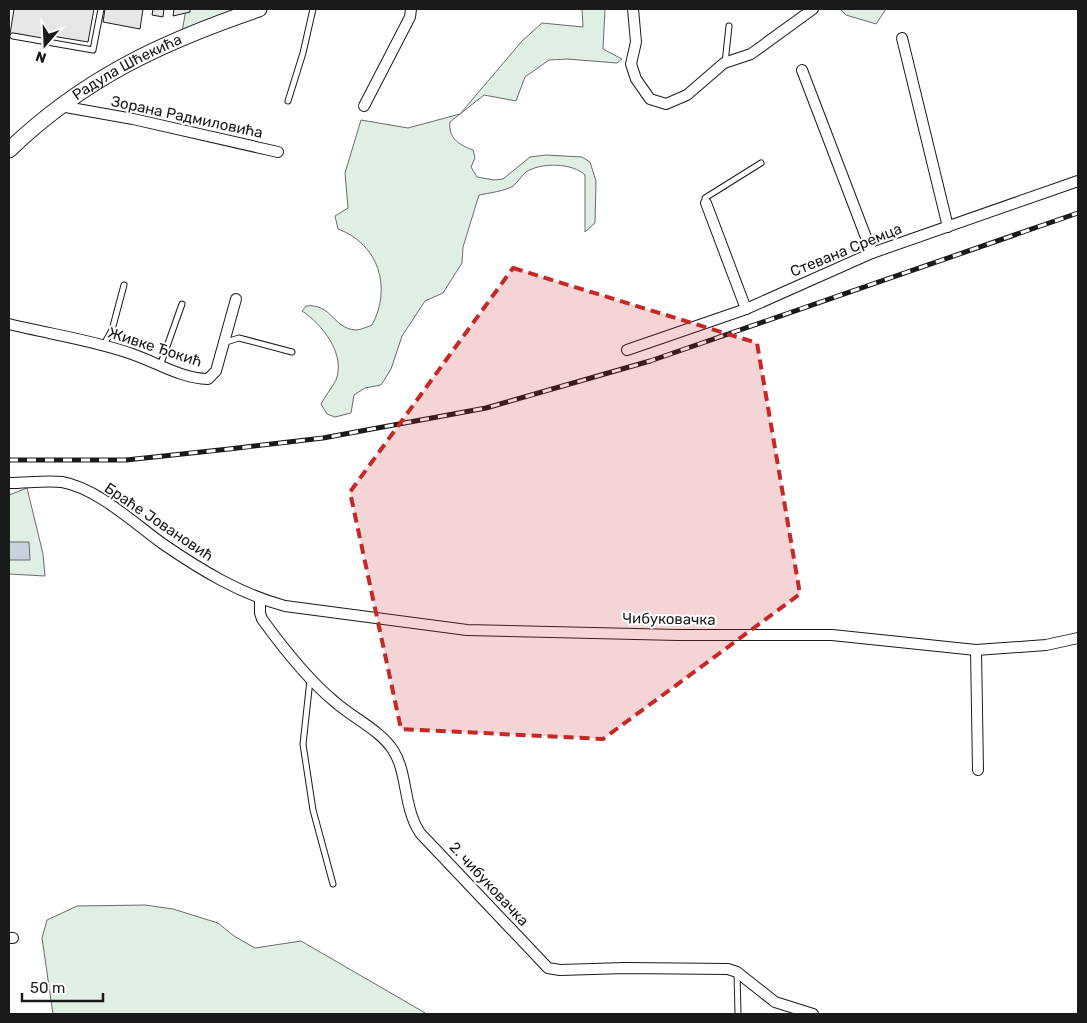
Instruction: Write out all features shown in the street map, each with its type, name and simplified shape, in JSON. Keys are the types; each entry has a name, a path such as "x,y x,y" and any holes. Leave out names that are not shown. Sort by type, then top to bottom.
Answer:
{"main road":[{"path":"203,28 209,22 237,9"},
{"name":"Радула Шћекића","path":"9,150 60,106 114,69 203,28 259,9"}],"street":[{"path":"364,106 410,17 411,9"},
{"path":"633,9 636,42 631,64 636,79 650,99 666,104 687,94 724,63 751,54 813,9"},
{"path":"902,38 948,227"},
{"path":"802,70 872,253"},
{"name":"Зорана Радмиловића","path":"60,106 132,119 278,152"},
{"name":"Стевана Сремца","path":"627,350 746,308 872,253 1078,181"},
{"path":"706,203 746,308"},
{"name":"Живке Ђокић","path":"9,324 133,354 160,367 197,379 208,379 216,371 226,342 236,300"},
{"name":"Браће Јовановић","path":"9,484 63,482 88,492 106,501 164,544 208,573 260,599"},
{"name":"Чибуковачка","path":"260,599 285,606 467,630 678,635 832,635 976,650 1046,645 1078,638"},
{"name":"2. чибуковачка","path":"260,599 262,619 310,677 334,702 389,745 395,752 409,811 420,833 548,968 560,970 625,968 728,969 737,972"},
{"path":"976,650 978,770"},
{"path":"737,972 767,998 813,1014"}],"lane":[{"path":"13,36 94,50 101,9"},
{"path":"288,100 303,54 313,9"},
{"path":"724,63 729,26"},
{"path":"706,203 704,198 761,163"},
{"path":"102,346 112,330 124,285"},
{"path":"160,367 182,304"},
{"path":"226,342 239,338 292,352"},
{"path":"310,677 303,744 313,810 333,884"},
{"path":"737,972 738,1014"}],"highlighted area":[{"path":"513,268 757,343 800,594 603,739 401,729 350,492"}],"green space":[{"path":"186,9 259,9 181,38"},
{"path":"582,9 605,9 603,49 622,59 617,63 567,59 549,60 525,77 516,101 484,95 450,122 450,128 456,140 463,146 473,150 475,158 471,167 477,177 494,180 503,179 530,157 546,155 582,157 590,162 596,181 595,223 585,232 585,175 580,171 565,166 548,165 532,169 526,172 510,188 479,195 463,247 462,263 443,293 425,301 402,336 391,369 381,385 365,388 354,395 351,413 335,417 327,414 321,404 336,380 338,360 335,350 324,332 302,311 306,306 322,308 348,329 358,330 372,325 378,311 381,296 381,282 372,256 352,236 338,229 335,216 348,208 345,173 361,120 408,128 460,114 522,41 542,23 583,27"},
{"path":"840,9 886,9 876,24 846,15"},
{"path":"27,488 43,554 45,576 9,574 9,495"},
{"path":"145,905 173,909 218,923 234,936 255,948 301,941 427,1014 53,1014 42,938 47,920 77,906"}],"shaded area":[{"path":"9,542 29,542 30,560 9,560"}],"building":[{"path":"14,9 94,9 88,42 46,35 45,40 10,34"},
{"path":"105,9 143,9 140,29 103,22"},
{"path":"153,9 164,9 163,17 152,15"},
{"path":"174,9 190,9 190,12 173,16"}],"railway":[{"path":"9,460 126,460 229,449 323,438 486,408 650,361 1078,213"}]}
